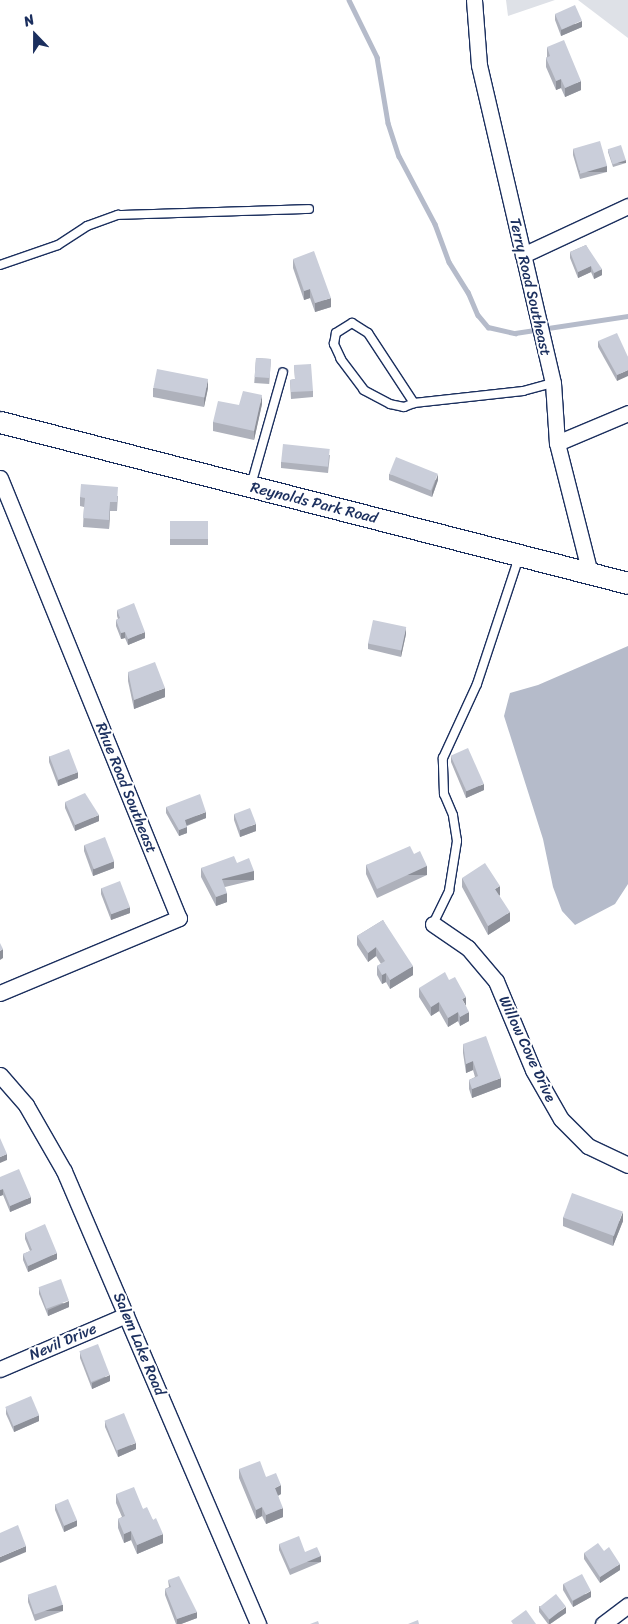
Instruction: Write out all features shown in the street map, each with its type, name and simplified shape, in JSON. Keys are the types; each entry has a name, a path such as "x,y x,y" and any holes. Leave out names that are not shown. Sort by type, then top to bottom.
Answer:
{"main road":[{"name":"Reynolds Park Road","path":"0,422 628,583"}],"street":[{"name":"Terry Road Southeast","path":"474,0 479,65 553,383 557,443 590,573"},
{"path":"523,255 628,206"},
{"path":"557,443 628,413"},
{"name":"Rhue Road Southeast","path":"0,478 179,918 0,993"},
{"name":"Willow Cove Drive","path":"433,924 468,948 496,981 533,1070 561,1118 588,1146 628,1165"},
{"name":"Salem Lake Road","path":"0,1075 26,1105 64,1171 258,1624"},
{"name":"Nevil Drive","path":"0,1369 126,1315"},
{"path":"603,1624 628,1605"}],"lane":[{"path":"0,265 58,245 88,226 118,215 309,209"},
{"path":"414,403 363,328 352,323 336,333 334,344 340,359 364,390 390,404 404,407 414,403 523,391 553,383"},
{"path":"251,487 282,372"},
{"path":"433,924 449,892 457,841 453,815 444,794 443,758 477,684 520,556"}],"shaded area":[{"path":"506,0 555,0 508,16"},
{"path":"578,0 628,0 628,38"}],"water":[{"path":"628,646 628,884 615,904 575,925 562,911 553,887 543,839 504,716 510,693 538,685"}],"building":[{"path":"575,5 582,21 562,29 555,14"},
{"path":"564,40 581,81 565,88 561,79 556,81 546,58 550,56 547,47"},
{"path":"600,141 607,166 580,174 573,149"},
{"path":"621,145 626,160 613,165 608,149"},
{"path":"586,245 602,269 594,273 591,266 578,272 570,252"},
{"path":"314,251 331,298 315,303 310,289 304,291 293,259"},
{"path":"617,333 628,357 628,370 617,375 598,341"},
{"path":"256,358 271,359 270,378 255,377"},
{"path":"311,364 313,391 291,392 290,380 295,379 294,365"},
{"path":"157,369 208,379 204,398 153,388"},
{"path":"243,391 262,395 254,431 213,422 218,401 239,405"},
{"path":"283,444 330,449 328,467 281,462"},
{"path":"396,457 438,474 431,491 389,474"},
{"path":"81,484 118,487 117,502 110,502 109,520 83,518 85,498 80,497"},
{"path":"170,521 208,521 208,539 170,539"},
{"path":"134,603 145,632 128,639 125,632 121,633 116,620 120,618 117,610"},
{"path":"373,620 406,627 401,651 368,643"},
{"path":"155,662 165,688 134,700 128,672"},
{"path":"468,748 484,784 467,791 451,756"},
{"path":"69,749 78,772 58,780 49,757"},
{"path":"85,793 99,815 75,825 65,802"},
{"path":"200,794 206,812 185,820 187,827 179,830 166,807"},
{"path":"250,808 256,824 240,830 234,814"},
{"path":"105,837 114,861 94,869 84,845"},
{"path":"410,846 414,854 420,851 427,866 377,889 366,865"},
{"path":"234,856 237,863 249,858 254,871 222,879 227,893 216,897 201,868"},
{"path":"485,863 500,886 495,889 510,912 488,926 462,878"},
{"path":"120,881 130,907 111,914 101,888"},
{"path":"383,920 413,966 390,980 386,973 382,975 377,966 385,961 376,947 368,953 357,936"},
{"path":"445,972 449,980 455,977 466,997 462,999 469,1012 460,1017 458,1012 448,1018 439,1002 431,1007 419,988"},
{"path":"486,1036 501,1078 472,1089 469,1080 478,1076 473,1061 466,1064 463,1044"},
{"path":"0,1138 7,1154 0,1157"},
{"path":"19,1169 31,1197 10,1206 3,1189 0,1190 0,1177"},
{"path":"572,1193 623,1211 614,1236 563,1217"},
{"path":"45,1224 57,1253 28,1266 23,1254 32,1250 25,1233"},
{"path":"61,1279 69,1301 46,1309 38,1287"},
{"path":"98,1344 110,1375 91,1382 79,1351"},
{"path":"31,1396 39,1415 13,1426 5,1407"},
{"path":"124,1413 136,1443 117,1451 105,1421"},
{"path":"260,1461 266,1477 276,1473 281,1485 275,1488 283,1508 266,1515 262,1507 256,1510 239,1469"},
{"path":"134,1487 143,1509 147,1507 153,1520 156,1518 163,1534 137,1545 131,1531 124,1534 118,1519 125,1516 116,1494"},
{"path":"68,1499 77,1520 64,1526 55,1504"},
{"path":"18,1525 26,1546 0,1557 0,1533"},
{"path":"299,1536 305,1552 317,1547 321,1556 290,1569 279,1544"},
{"path":"598,1543 604,1551 609,1547 620,1564 600,1577 584,1553"},
{"path":"582,1574 591,1591 572,1601 563,1584"},
{"path":"179,1576 197,1612 177,1619 165,1589 171,1587 168,1580"},
{"path":"56,1585 63,1605 34,1615 28,1595"},
{"path":"556,1594 566,1607 549,1620 539,1607"},
{"path":"526,1610 536,1624 513,1624 511,1621"},
{"path":"418,1620 419,1624 408,1624"}],"waterway":[{"path":"349,0 377,57 388,123 399,156 435,224 449,262 468,292 478,315 488,327 515,333 628,316"}]}
